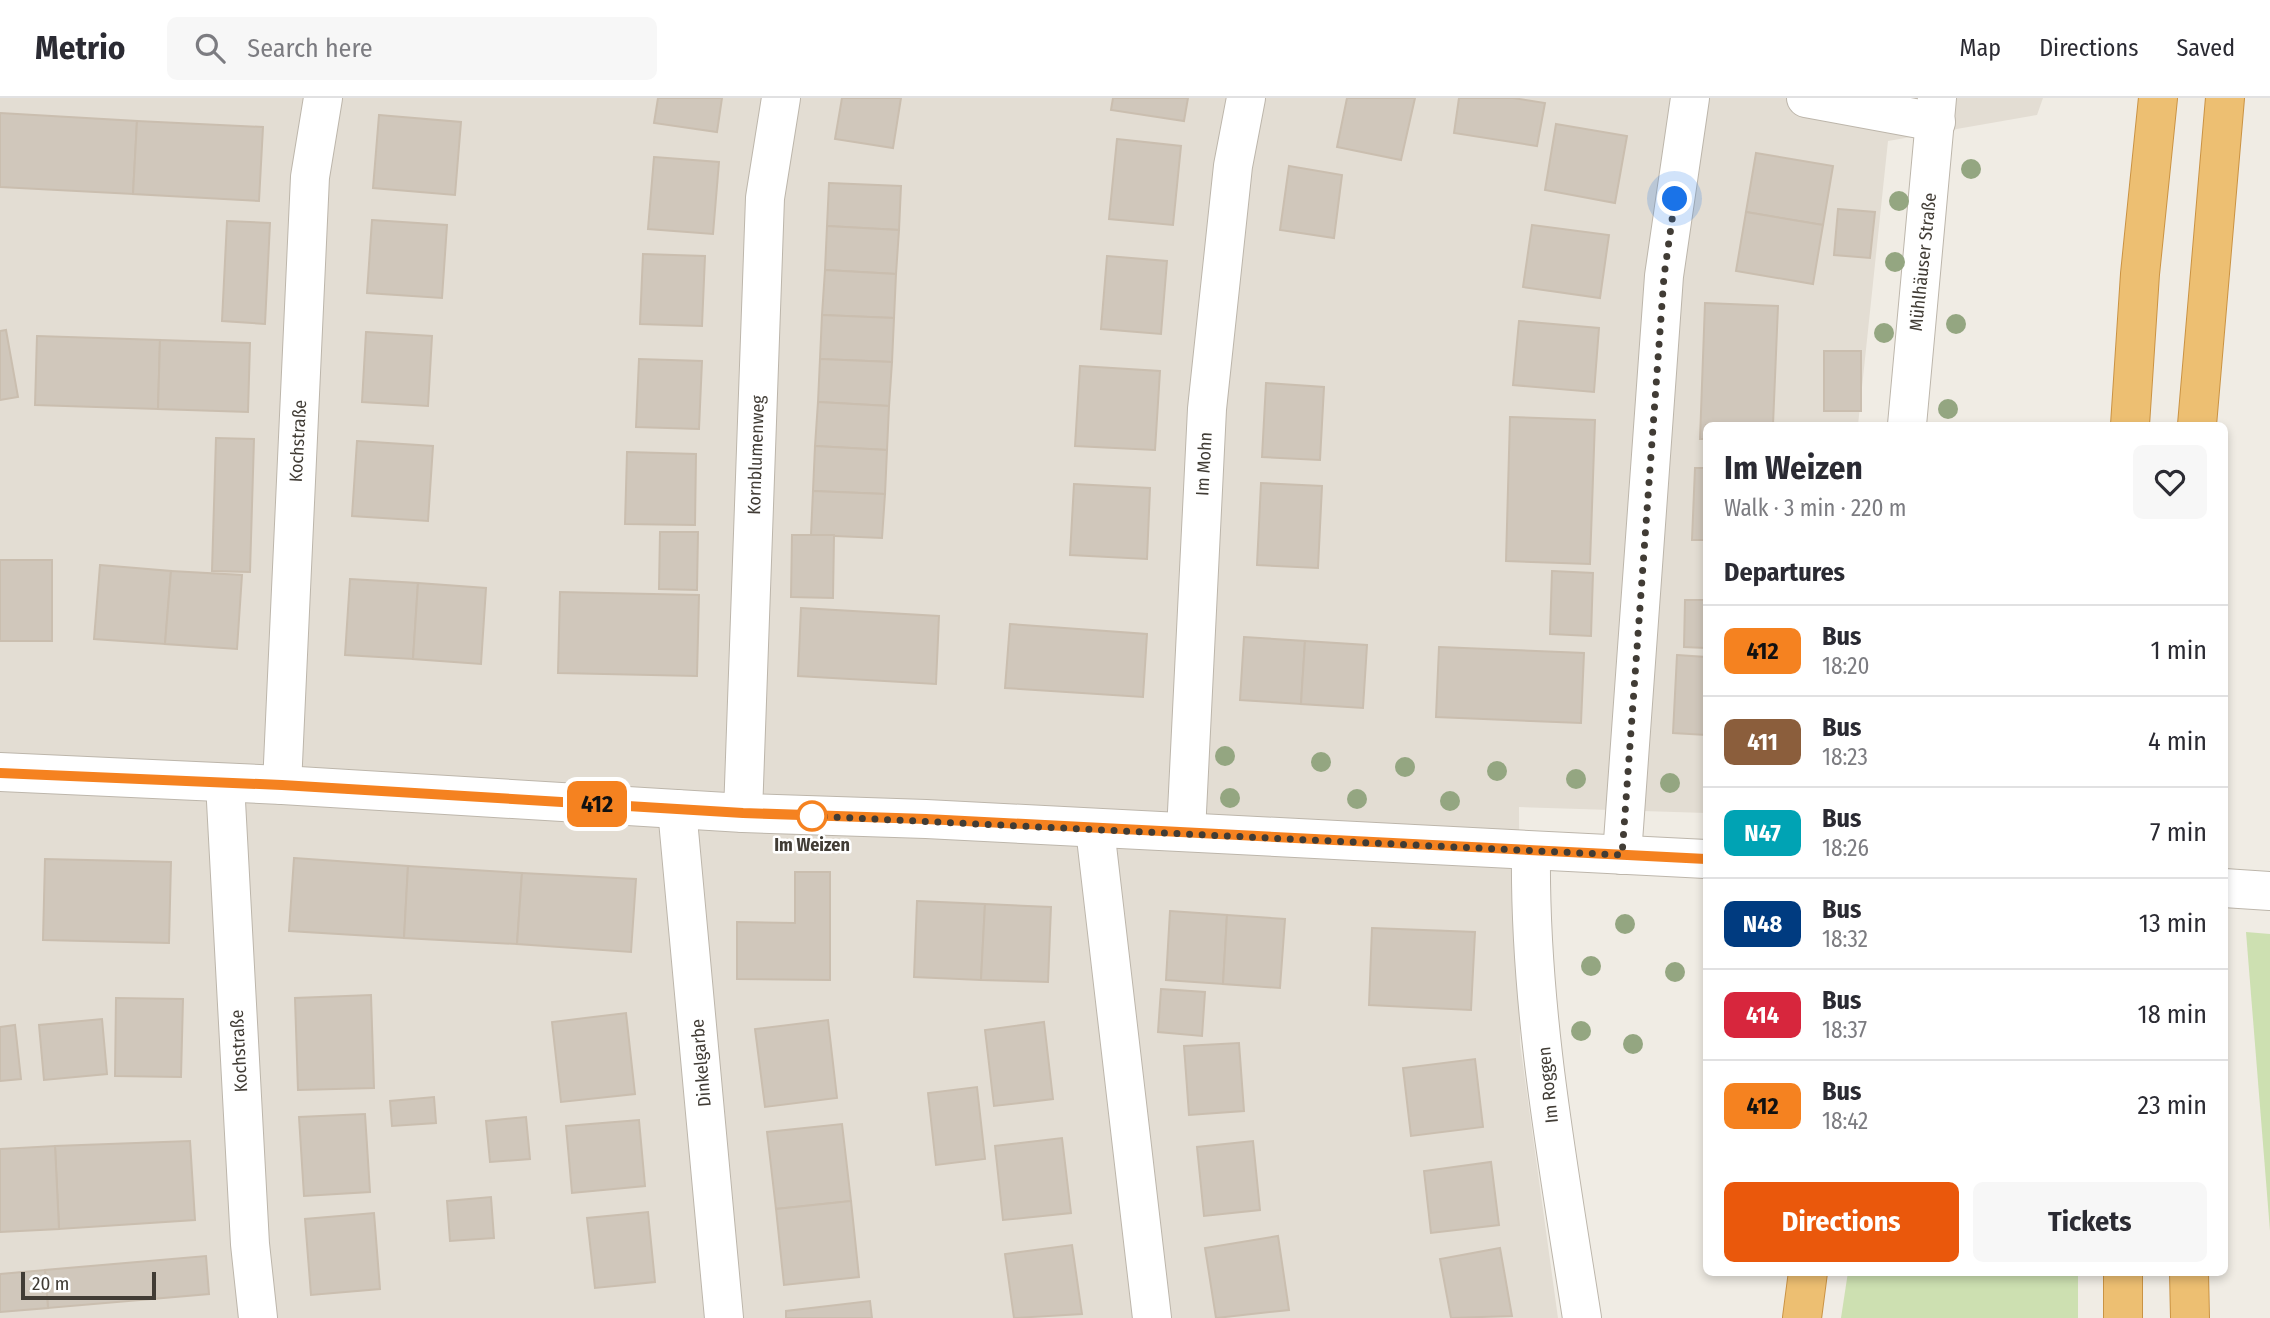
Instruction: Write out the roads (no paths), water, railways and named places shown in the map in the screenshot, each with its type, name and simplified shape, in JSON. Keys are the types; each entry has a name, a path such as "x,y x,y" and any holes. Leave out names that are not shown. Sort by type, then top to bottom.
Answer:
{"highway":[{"path":"2130,422 2140,274 2158,98"},
{"path":"2197,422 2225,98"},
{"path":"1802,1318 1807,1276"},
{"path":"2123,1276 2123,1318"},
{"path":"2189,1276 2190,1318"}],"street":[{"name":"Kochstraße","path":"282,785 310,177 323,98"},
{"name":"Kornblumenweg","path":"743,813 765,198 781,98"},
{"name":"Im Mohn","path":"1186,832 1207,409 1233,166 1246,98"},
{"path":"1622,855 1664,276 1690,98"},
{"path":"1806,98 1937,110"},
{"name":"Mühlhäuser Straße","path":"1907,422 1937,110"},
{"path":"0,772 282,785 743,813 1186,832 1703,859"},
{"name":"Kochstraße","path":"225,783 250,1244 258,1318"},
{"name":"Dinkelgarbe","path":"677,809 724,1318"},
{"path":"1095,829 1152,1318"},
{"name":"Im Roggen","path":"1531,851 1530,906 1552,1131 1582,1318"},
{"path":"2228,888 2270,891"}],"place":[{"name":"Im Weizen","path":"812,816"}]}
